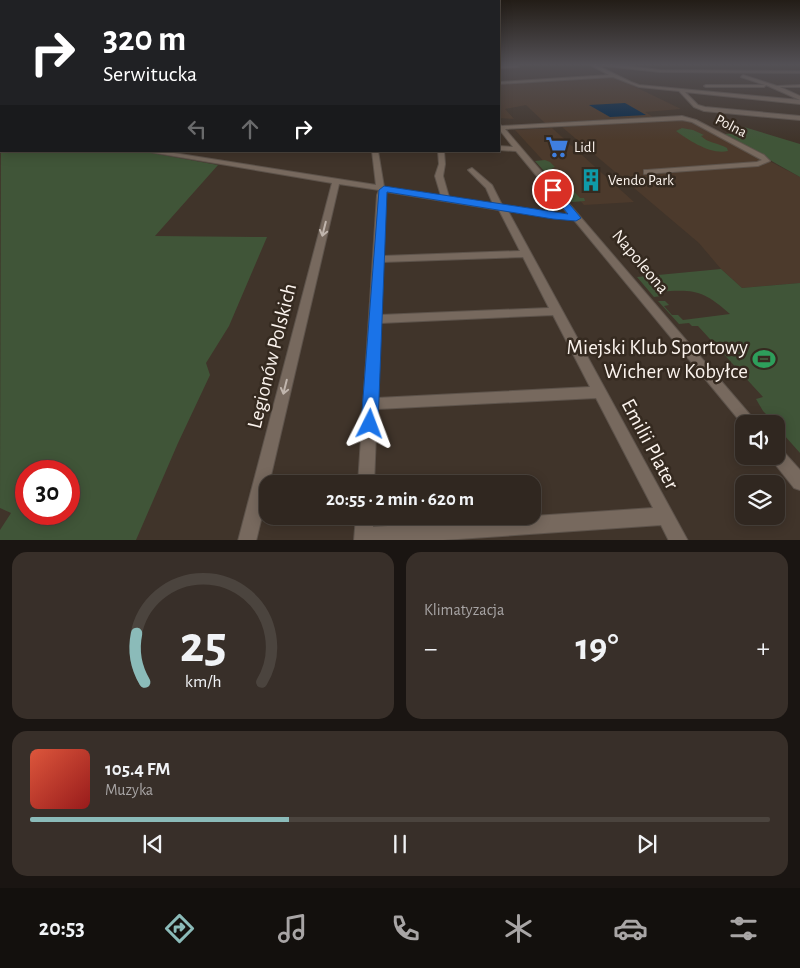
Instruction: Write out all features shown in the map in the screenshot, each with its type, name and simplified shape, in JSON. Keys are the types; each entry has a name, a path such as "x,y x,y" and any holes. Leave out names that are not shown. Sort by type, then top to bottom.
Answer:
{"street":[{"path":"673,89 709,98 800,112"},
{"path":"779,89 800,100"},
{"path":"680,90 696,106 704,109 800,118"},
{"path":"709,98 800,100"},
{"name":"Polna","path":"500,127 682,118 694,121 762,156 767,161 758,164 647,172"},
{"name":"Napoleona","path":"500,128 743,415"},
{"path":"500,148 518,149"},
{"path":"153,152 564,218 576,218"},
{"path":"366,475 382,189 375,152"},
{"path":"440,152 442,164 439,176 446,199"},
{"name":"Emilii Plater","path":"472,170 489,187 679,540"},
{"name":"Legionów Polskich","path":"247,540 336,182"},
{"path":"378,259 526,254"},
{"path":"375,319 557,311"},
{"path":"370,404 599,392"},
{"path":"785,464 800,482"},
{"path":"364,525 363,538 666,516"}],"shaded area":[{"path":"500,89 640,89 681,109 645,112 653,117 545,123 526,105 505,109 514,119 500,118"},
{"path":"682,119 692,121 800,177 800,283 742,288 721,269 699,243 562,127"},
{"path":"552,128 634,202 584,205 515,130"}],"green space":[{"path":"744,127 800,144 800,177 723,134 744,133 747,131"},
{"path":"682,128 704,135 701,136 727,148 728,151 715,151 701,146 676,131"},
{"path":"1,152 146,152 218,165 155,236 267,237 229,326 206,363 210,375 136,540 0,540 0,530 11,513 0,508"},
{"path":"545,160 555,167 552,168 585,201 572,202 535,161"},
{"path":"721,269 742,288 800,283 800,453 785,436 785,415 767,415 756,399 763,397 698,326 692,326 689,323 679,324 658,301 665,301 669,305 664,306 672,315 678,315 683,320 730,314 705,296 689,291 658,292 661,296 654,297 637,277"}],"water":[{"path":"625,103 646,115 610,117 589,105"}],"place":[{"name":"Lidl","path":"557,147"},
{"name":"Vendo Park","path":"591,180"},
{"name":"Miejski Klub Sportowy Wicher w Kobyłce","path":"764,359"}],"route":[{"path":"370,424 381,195 383,190 564,218 576,218 553,190"}]}
